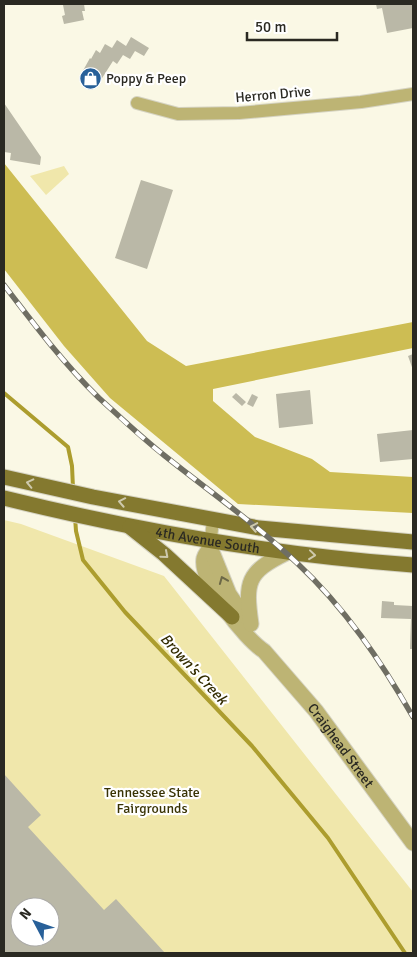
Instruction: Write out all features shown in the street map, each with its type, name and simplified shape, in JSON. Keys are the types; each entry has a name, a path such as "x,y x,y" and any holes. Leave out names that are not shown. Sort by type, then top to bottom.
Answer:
{"main road":[{"name":"4th Avenue South","path":"4,477 93,497 259,528 295,533 413,542"},
{"name":"4th Avenue South","path":"4,498 55,511 127,524 211,544 413,565"},
{"path":"127,524 164,554 232,616"}],"street":[{"name":"Herron Drive","path":"137,103 178,114 239,113 361,102 413,94"},
{"name":"Craighead Street","path":"214,520 211,544 204,557 205,572 213,591 255,646 264,651 316,711 413,843"},
{"name":"Craighead Street","path":"211,544 229,594 263,640 264,651"},
{"path":"251,625 248,597 249,582 259,568 286,552"}],"green space":[{"path":"64,166 69,174 46,195 30,176"},
{"name":"Tennessee State Fairgrounds","path":"4,520 21,524 164,576 413,892 413,953 4,953"}],"shaded area":[{"path":"4,163 147,341 186,366 413,322 413,348 213,389 213,401 255,437 312,459 330,472 413,477 413,513 238,504 110,398 64,346 4,269"}],"building":[{"path":"84,4 85,11 82,11 84,20 64,24 62,16 65,15 63,5"},
{"path":"376,4 413,4 413,28 387,33 382,8 377,9"},
{"path":"131,37 149,48 144,56 135,51 130,59 123,55 117,64 113,61 97,86 80,76 96,50 100,53 105,44 112,48 117,40 126,46"},
{"path":"4,103 41,157 40,165 10,160 11,153 4,152"},
{"path":"141,180 173,190 147,269 115,258"},
{"path":"413,354 413,370 408,356"},
{"path":"310,390 313,424 279,428 276,394"},
{"path":"236,393 246,402 242,406 232,397"},
{"path":"252,394 258,397 253,407 247,404"},
{"path":"413,430 413,459 380,462 377,434"},
{"path":"382,601 394,602 394,605 413,606 413,649 410,649 411,619 381,618"},
{"path":"4,774 41,815 28,827 104,910 116,899 165,953 6,953 4,951"}],"waterway":[{"name":"Brown's Creek","path":"4,393 68,447 72,466 73,488"},
{"name":"Brown's Creek","path":"75,517 76,531 83,560 125,612 252,746 328,838 405,953"}],"railway":[{"path":"4,285 61,357 99,398 156,449 265,535 314,580 361,636 413,717"}],"place":[{"name":"Poppy & Peep","path":"90,78"}]}
